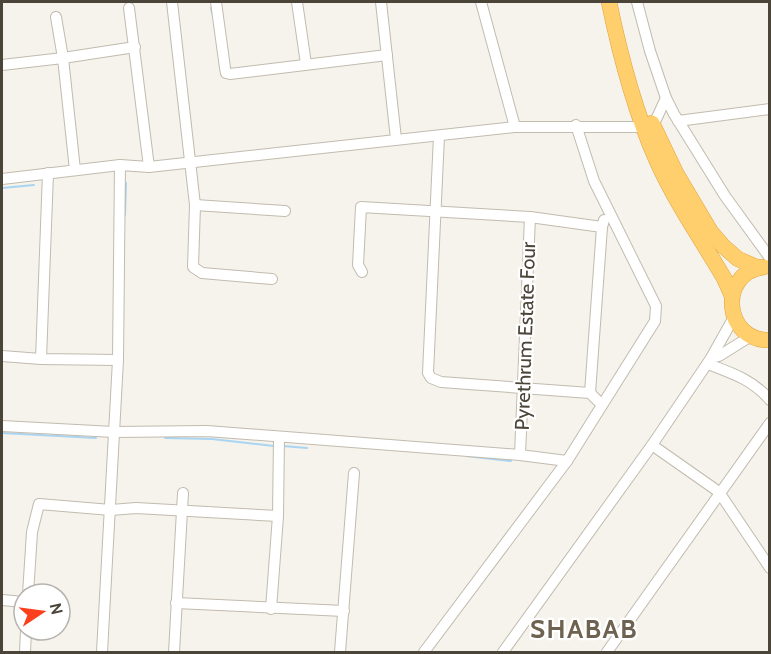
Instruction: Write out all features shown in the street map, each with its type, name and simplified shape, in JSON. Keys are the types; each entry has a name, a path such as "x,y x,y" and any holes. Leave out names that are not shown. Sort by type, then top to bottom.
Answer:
{"highway":[{"path":"609,2 628,81 648,126 711,232 738,259 766,264"},
{"path":"620,2 657,161 724,278 732,296 734,317 741,328 764,341"},
{"path":"732,296 737,283 747,273 766,264"}],"street":[{"path":"172,2 195,206 195,270 202,273 272,279"},
{"path":"216,2 226,72 230,74 387,55"},
{"path":"297,2 306,64"},
{"path":"381,2 396,139"},
{"path":"482,2 515,127"},
{"path":"637,2 666,98 766,264"},
{"path":"129,8 149,167"},
{"path":"56,17 63,58 75,170"},
{"path":"2,65 135,47"},
{"path":"2,177 120,165 149,167 515,127 648,126 666,98"},
{"path":"678,121 770,110"},
{"path":"424,652 567,461 657,314 649,289 594,181 576,125"},
{"path":"438,136 428,373 431,378 441,382 590,393 601,404"},
{"path":"102,652 118,360 120,165"},
{"path":"41,359 48,173"},
{"path":"195,206 285,211"},
{"name":"Pyrethrum Estate Four","path":"362,272 358,265 361,207 530,217 602,227"},
{"path":"590,393 602,227 608,212"},
{"name":"Pyrethrum Estate Four","path":"520,455 530,217"},
{"path":"504,652 652,445 709,361 734,317"},
{"path":"709,361 764,341"},
{"path":"2,356 118,360"},
{"path":"709,361 752,382 770,400"},
{"path":"607,652 770,423"},
{"path":"2,426 114,432 207,431 520,455 567,461"},
{"path":"271,609 278,516 279,437"},
{"path":"652,445 719,492 770,568"},
{"path":"340,652 354,472"},
{"path":"174,652 183,493"},
{"path":"29,582 32,532 39,504 111,510 136,508 278,516"},
{"path":"176,603 344,611"}],"waterway":[{"path":"211,8 213,16"},
{"path":"125,215 126,183"},
{"path":"2,188 34,185"},
{"path":"2,433 96,438"},
{"path":"165,438 212,439 274,446"},
{"path":"283,446 307,448"},
{"path":"466,456 511,461"}],"district":[{"name":"SHABAB","path":"584,629"}]}
